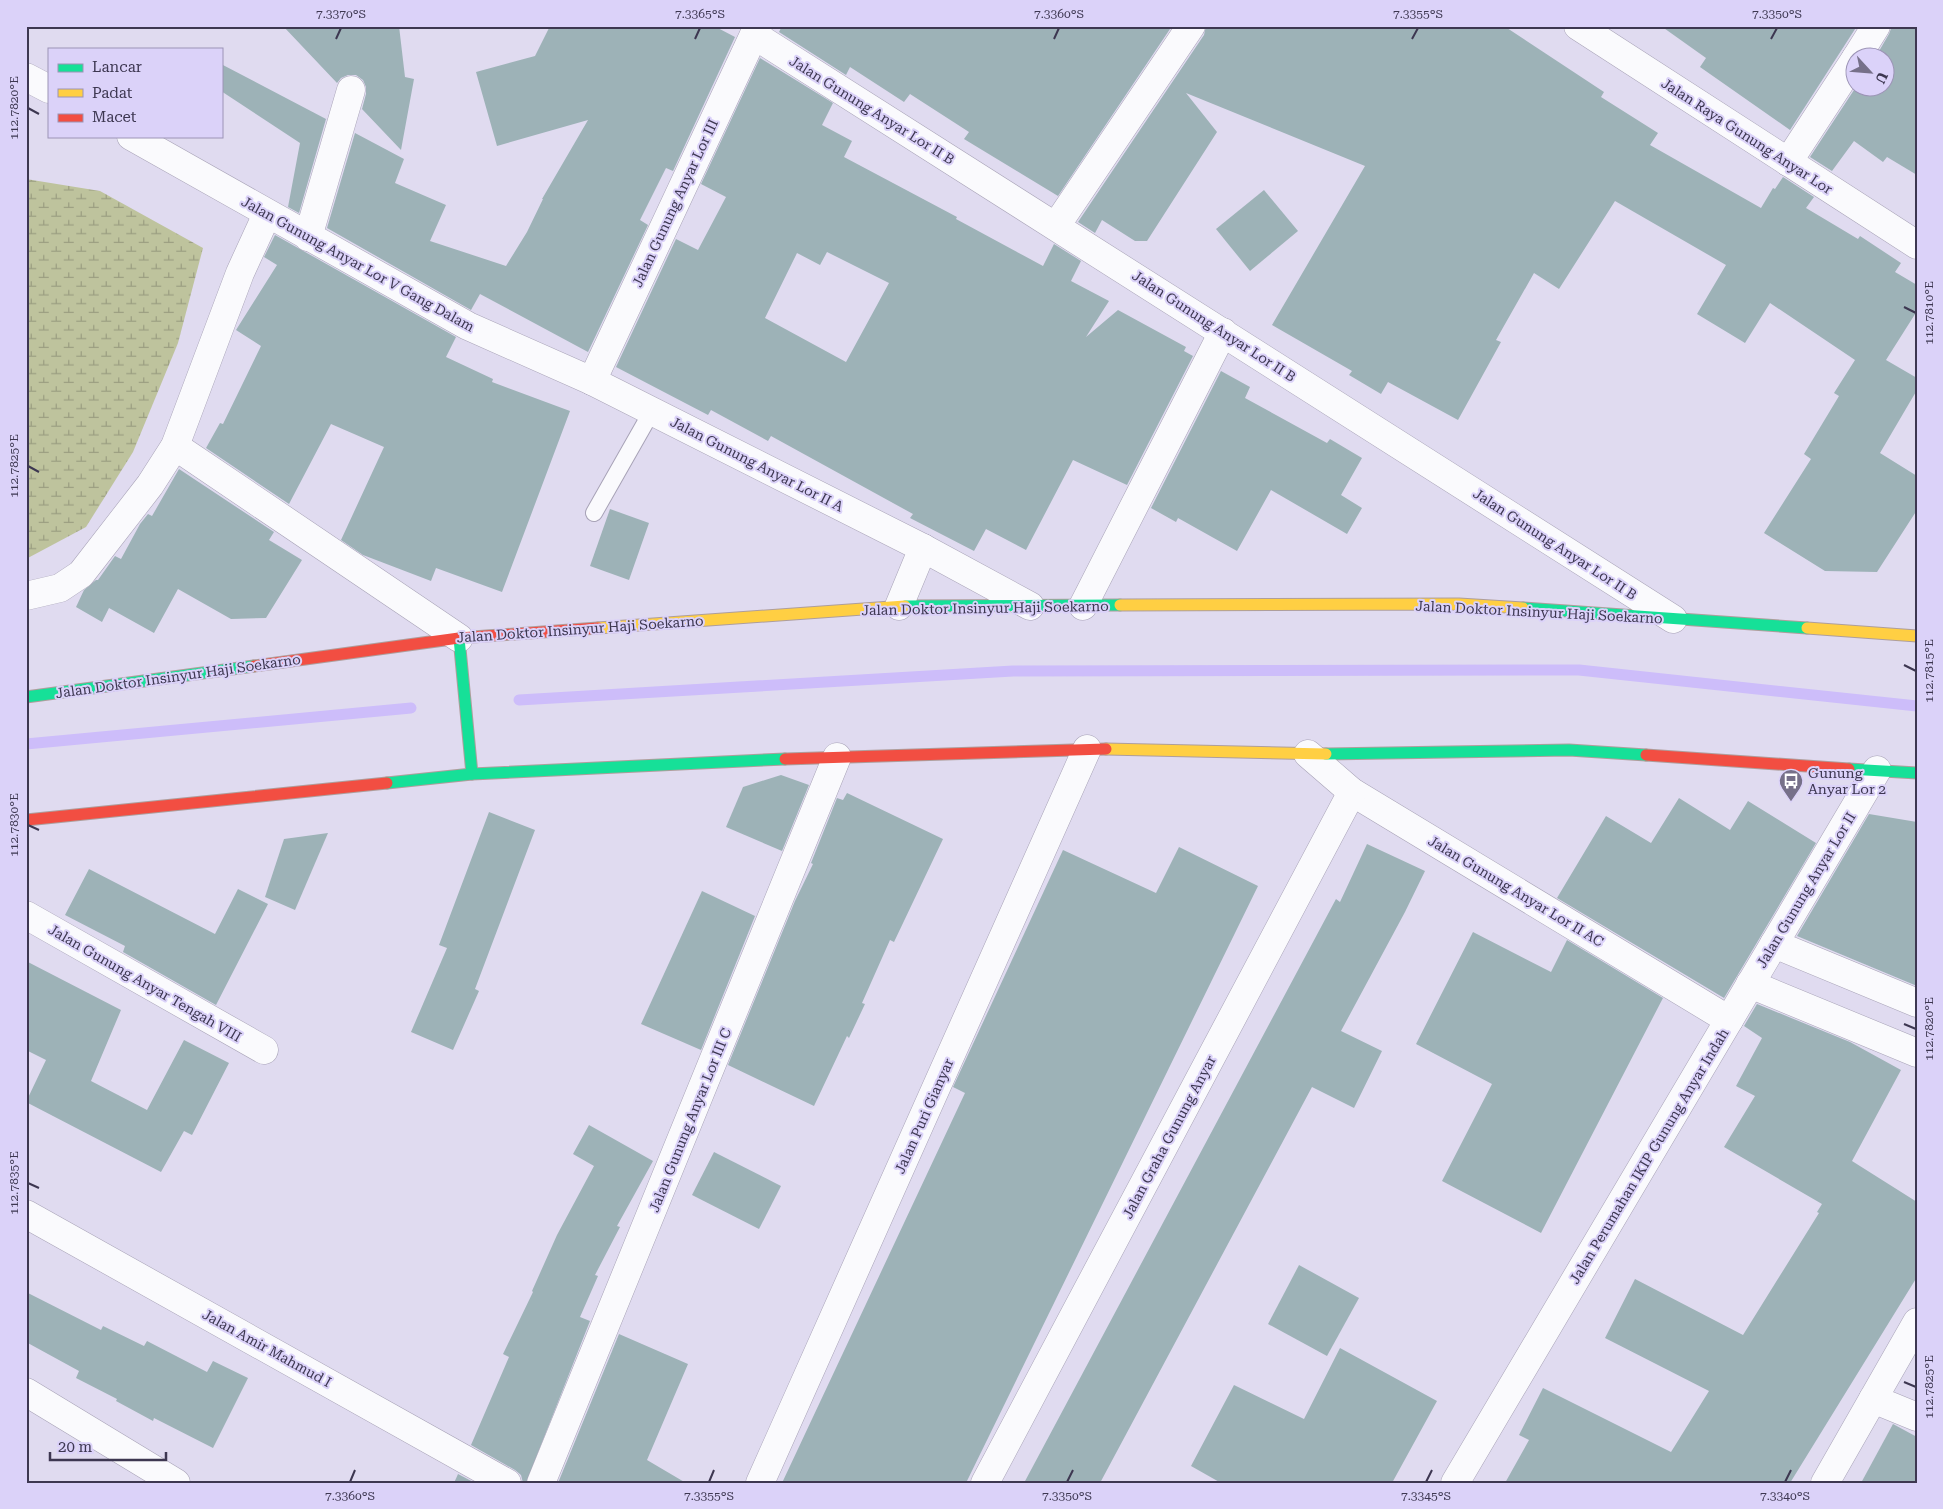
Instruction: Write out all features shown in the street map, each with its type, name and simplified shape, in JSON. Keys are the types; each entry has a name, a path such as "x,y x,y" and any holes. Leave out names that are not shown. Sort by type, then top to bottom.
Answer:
{"main road":[{"name":"Jalan Doktor Insinyur Haji Soekarno","path":"26,697 459,638 899,606 1459,604 1917,636"},
{"path":"459,638 472,774"},
{"path":"26,820 472,774 838,757 1087,749 1308,754 1569,750 1916,773"}],"street":[{"path":"1056,226 1191,26"},
{"name":"Jalan Raya Gunung Anyar Lor","path":"1578,26 1917,245"},
{"path":"1862,48 1876,26"},
{"name":"Jalan Gunung Anyar Lor II B","path":"756,30 1056,226 1673,619"},
{"name":"Jalan Gunung Anyar Lor III","path":"592,380 756,30"},
{"path":"1788,162 1846,73"},
{"path":"26,77 48,89"},
{"path":"308,237 351,90"},
{"name":"Jalan Gunung Anyar Lor V Gang Dalam","path":"135,138 468,326 592,380"},
{"path":"26,596 60,588 81,574 150,485 175,446 240,274 268,214"},
{"path":"1083,606 1223,332"},
{"name":"Jalan Gunung Anyar Lor II A","path":"592,380 923,548 1030,606"},
{"path":"175,446 459,638"},
{"path":"899,606 923,548"},
{"name":"Jalan Puri Gianyar","path":"760,1483 1087,749"},
{"name":"Jalan Gunung Anyar Lor II AC","path":"1308,754 1352,792 1729,1020"},
{"name":"Jalan Gunung Anyar Lor III C","path":"541,1483 838,757"},
{"name":"Jalan Gunung Anyar Lor II","path":"1750,984 1877,770"},
{"name":"Jalan Graha Gunung Anyar","path":"986,1483 1352,792"},
{"name":"Jalan Gunung Anyar Tengah VIII","path":"26,915 264,1050"},
{"path":"1774,944 1917,1003"},
{"path":"1750,984 1917,1053"},
{"name":"Jalan Perumahan IKIP Gunung Anyar Indah","path":"1455,1483 1750,984"},
{"name":"Jalan Amir Mahmud I","path":"26,1214 507,1483"},
{"path":"1825,1483 1917,1322"},
{"path":"26,1392 176,1483"},
{"path":"1873,1399 1917,1417"}],"lane":[{"path":"594,513 652,411"}],"path":[{"path":"1917,719 1917,733"}],"green space":[{"path":"26,179 100,191 203,248 178,343 133,452 86,527 26,559"}],"building":[{"path":"283,26 399,26 405,77 414,79 401,150 362,109 366,94 363,80 356,75 348,75 341,78 337,83"},
{"path":"550,26 714,26 735,37 673,171 666,168 640,220 648,225 588,352 480,294 471,310 327,228 355,133 404,159 395,183 446,205 430,241 506,266 527,232 542,199 588,120 497,146 476,72 535,56"},
{"path":"782,26 1172,26 1058,196 964,139 969,132 910,94 904,102 850,67 846,75 779,32"},
{"path":"1206,26 1504,26 1604,92 1601,97 1658,133 1650,145 1761,208 1773,188 1775,189 1783,177 1814,197 1806,208 1858,239 1860,236 1901,263 1895,272 1917,285 1917,311 1886,360 1917,378 1917,390 1880,453 1917,476 1917,510 1877,572 1825,571 1764,533 1811,459 1804,454 1839,396 1834,393 1855,360 1770,303 1745,343 1697,314 1726,265 1615,201 1559,289 1534,273 1496,340 1501,342 1458,420 1388,382 1381,394 1349,375 1352,371 1272,325 1365,166 1186,93 1217,132 1147,241 1135,241 1102,220 1095,233 1078,222 1204,35"},
{"path":"1661,26 1857,26 1790,130 1700,67 1706,58"},
{"path":"1892,26 1917,26 1917,175 1887,157 1883,162 1854,141 1832,171 1810,157 1849,98 1896,98 1896,48 1881,48"},
{"path":"760,58 833,103 822,125 852,141 844,157 957,217 956,219 1043,266 1054,244 1081,261 1071,281 1109,301 1086,337 1118,310 1186,347 1184,351 1193,356 1127,485 1073,460 1026,550 986,529 974,551 910,518 913,514 771,436 768,441 711,410 708,415 616,367 676,239 698,250 726,197 701,184","holes":["827,252 889,283 846,362 765,318 797,253 820,265"]},
{"path":"222,65 326,119 299,213 288,207 300,143 222,92"},
{"path":"1264,190 1298,231 1250,271 1216,229"},
{"path":"275,235 456,337 446,357 493,379 492,382 570,411 502,592 436,568 431,581 363,555 341,540 384,447 331,424 289,504 206,448 220,423 223,424 261,346 236,330 277,265 264,257"},
{"path":"1221,371 1250,387 1245,398 1327,443 1330,439 1362,458 1341,495 1362,508 1347,534 1271,490 1237,551 1178,518 1176,522 1151,508"},
{"path":"179,469 274,532 269,540 302,560 266,618 231,619 178,589 154,633 109,608 102,622 76,607 84,590 98,580 115,556 121,559 140,524 148,514 152,516"},
{"path":"610,509 649,523 629,580 590,566"},
{"path":"781,775 809,785 782,851 726,827 743,787"},
{"path":"847,793 943,839 894,942 890,940 862,1003 865,1004 849,1038 847,1036 814,1106 728,1065 795,901 813,864 811,863 837,798 843,800"},
{"path":"1679,798 1730,830 1748,801 1816,843 1724,998 1557,898 1606,816 1651,843"},
{"path":"489,812 535,830 475,989 479,991 453,1050 411,1032 447,948 439,945"},
{"path":"1869,814 1917,822 1917,986 1797,936"},
{"path":"328,833 295,910 265,897 284,839"},
{"path":"1367,844 1425,871 1341,1031 1382,1051 1354,1108 1312,1087 1100,1483 1024,1483 1336,899 1340,902"},
{"path":"1179,847 1258,886 966,1483 782,1483 965,1093 953,1087 1063,850 1156,893"},
{"path":"89,869 215,934 238,889 268,904 216,1005 123,952 125,946 65,915"},
{"path":"702,891 755,916 701,1050 641,1024"},
{"path":"1473,932 1551,972 1567,940 1663,998 1541,1233 1442,1181 1492,1084 1416,1044"},
{"path":"26,961 121,1010 91,1081 147,1110 184,1040 229,1063 192,1135 184,1131 161,1172 26,1102 46,1060 26,1050"},
{"path":"1757,1004 1850,1042 1901,1070 1852,1161 1917,1202 1917,1277 1790,1483 1505,1483 1529,1440 1519,1435 1543,1388 1671,1452 1709,1391 1605,1338 1635,1279 1743,1335 1819,1213 1817,1212 1822,1204 1724,1147 1755,1096 1736,1086 1762,1038 1744,1026"},
{"path":"589,1125 653,1161 617,1226 620,1227 595,1275 598,1276 580,1317 590,1321 526,1483 523,1483 521,1475 515,1470 471,1445 509,1357 503,1354 533,1292 557,1235 594,1166 573,1154"},
{"path":"714,1152 781,1186 759,1229 692,1195"},
{"path":"1299,1265 1359,1298 1327,1356 1268,1324"},
{"path":"26,1292 101,1330 103,1326 144,1346 147,1341 207,1372 213,1361 248,1378 213,1448 154,1418 153,1421 116,1401 117,1399 76,1378 79,1371 26,1342"},
{"path":"619,1334 688,1364 647,1460 686,1483 558,1483"},
{"path":"1340,1348 1437,1401 1392,1483 1221,1483 1191,1466 1234,1385 1304,1419"},
{"path":"1893,1424 1917,1437 1917,1483 1861,1483"},
{"path":"458,1474 475,1483 454,1483"}],"waterway":[{"path":"519,700 1013,671 1579,670 1917,706"},
{"path":"26,744 411,708"}],"traffic: fast":[{"path":"905,606 1120,605"},
{"path":"1523,608 1807,628"},
{"path":"459,638 472,774"},
{"path":"26,697 254,666"},
{"path":"1326,754 1569,750 1646,755"},
{"path":"387,783 472,774 785,759"},
{"path":"1849,769 1917,773"}],"traffic: slow":[{"path":"1120,605 1459,604 1523,608"},
{"path":"598,628 905,606"},
{"path":"1807,628 1917,636"},
{"path":"1106,749 1326,754"}],"traffic: jam":[{"path":"254,666 459,638 598,628"},
{"path":"785,759 1106,749"},
{"path":"1646,755 1849,769"},
{"path":"26,820 387,783"}],"place":[{"name":"Gunung Anyar Lor 2","path":"1791,802"}]}
